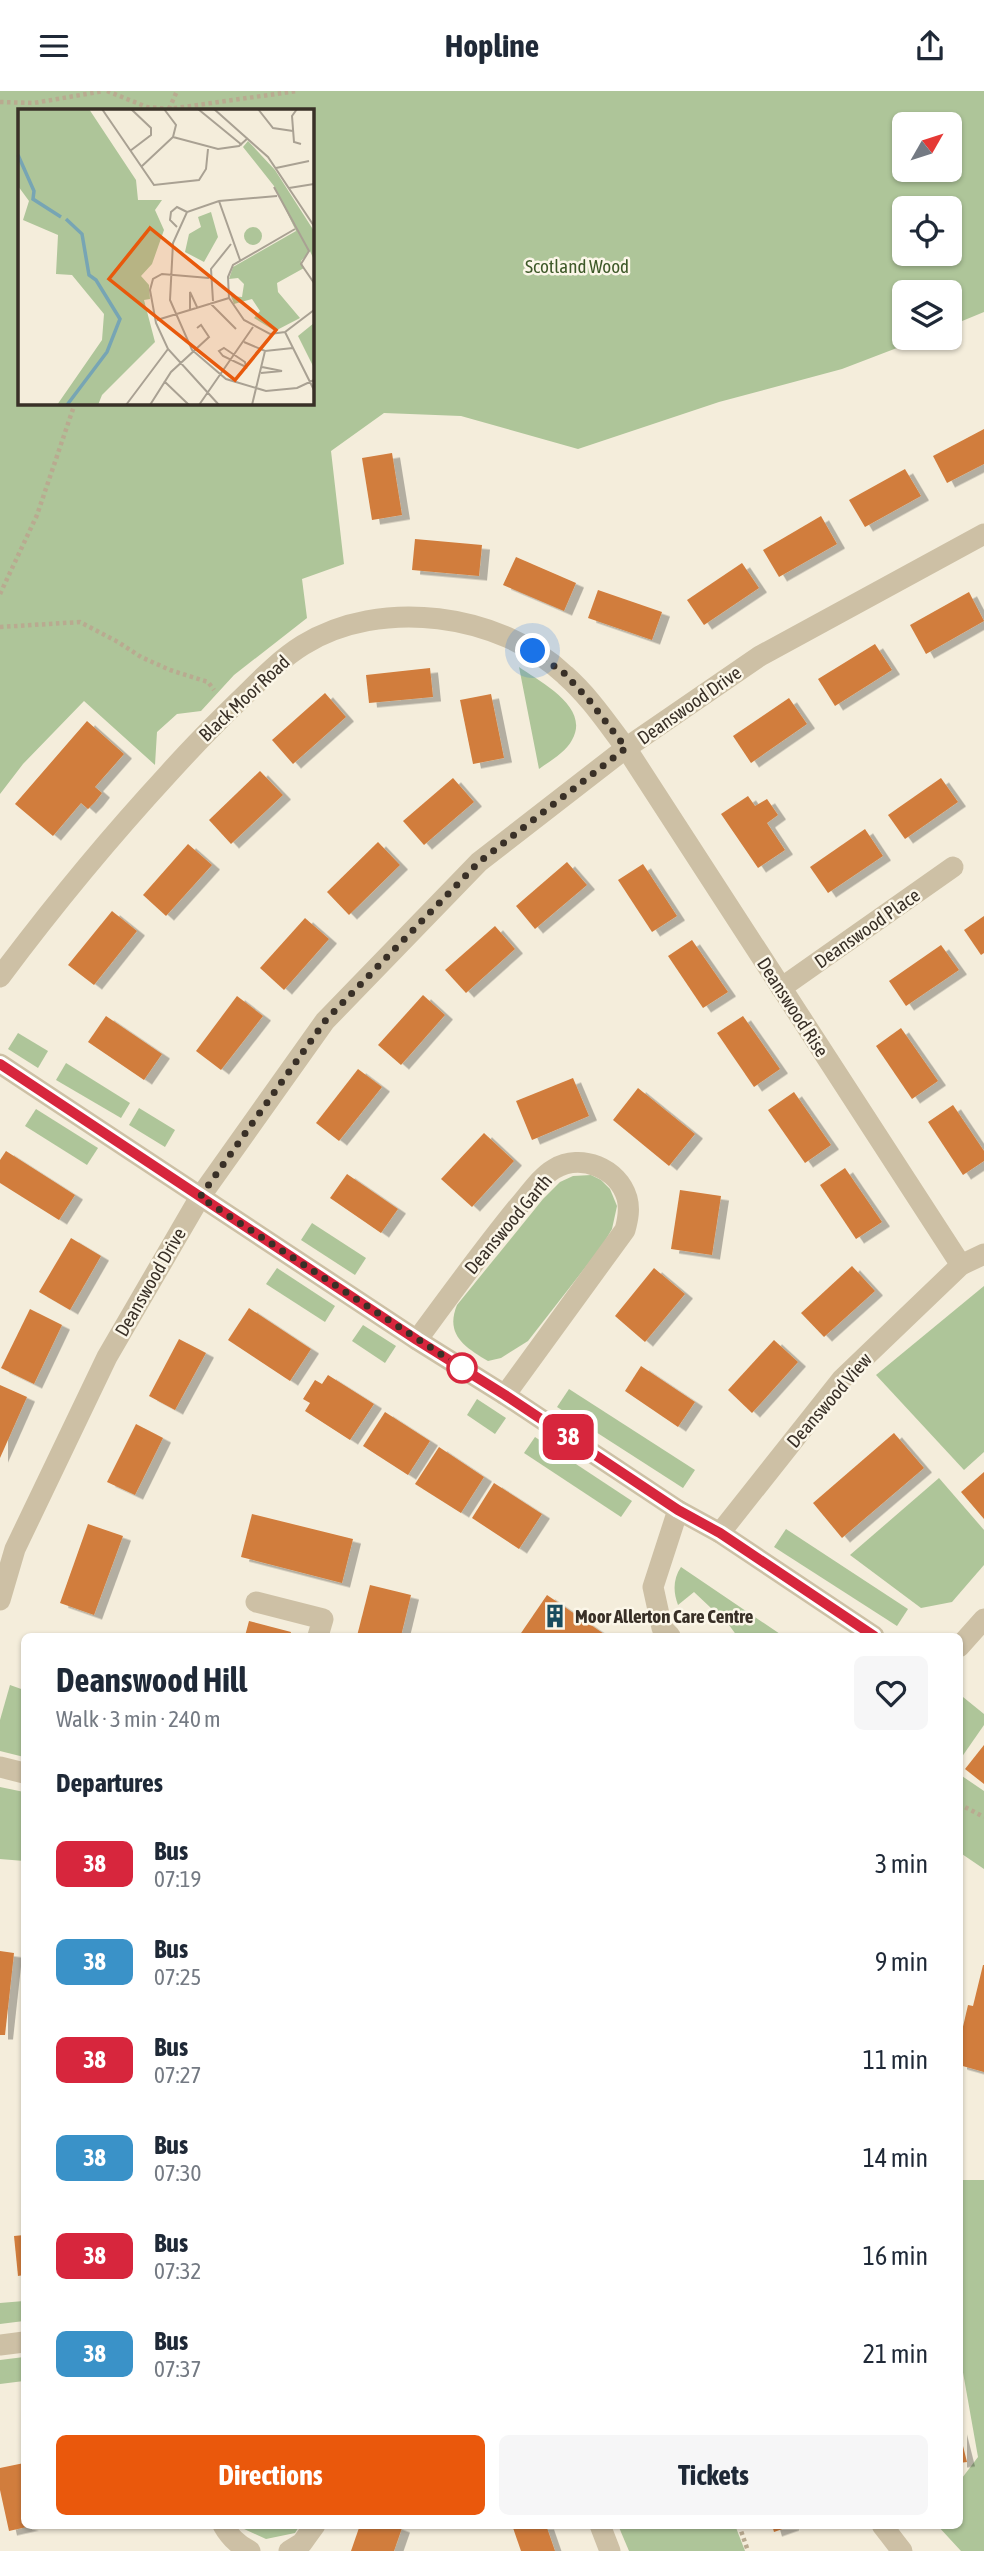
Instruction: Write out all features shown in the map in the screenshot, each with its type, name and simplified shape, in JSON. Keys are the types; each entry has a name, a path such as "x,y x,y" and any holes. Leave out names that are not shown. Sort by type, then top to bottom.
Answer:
{"street":[{"name":"Deanswood Drive","path":"0,1600 15,1549 107,1357 200,1197 325,1021 479,862 626,748 760,656 984,534"},
{"name":"Black Moor Road","path":"0,977 135,810 229,710 282,660 328,632 415,616 438,618 498,632 533,651 564,673 626,748"},
{"name":"Deanswood Rise","path":"626,748 961,1265"},
{"name":"Deanswood Place","path":"781,988 953,867"},
{"path":"0,1064 417,1340 678,1510 720,1533 870,1633"},
{"name":"Deanswood Garth","path":"417,1340 494,1237 551,1170 581,1162 597,1165 610,1173 621,1185 627,1199 629,1215 625,1230 505,1395"},
{"name":"Deanswood View","path":"720,1533 842,1379 961,1265 984,1254"},
{"path":"667,1633 662,1628 653,1587 678,1510"},
{"path":"256,1602 323,1619 319,1633"},
{"path":"963,1643 984,1619"},
{"path":"0,1767 21,1772"},
{"path":"0,2345 21,2342"},
{"path":"225,2529 241,2547 250,2551"},
{"path":"289,2551 302,2543 312,2529"},
{"path":"602,2529 611,2551"},
{"path":"885,2529 902,2551"}],"path":[{"path":"0,102 34,103 105,91 147,107 162,109"},
{"path":"169,109 177,91"},
{"path":"176,109 297,91"},
{"path":"0,594 37,515 75,404"},
{"path":"0,627 80,622 141,657 208,682 229,710"},
{"path":"963,1806 984,1817"},
{"path":"740,2529 748,2551"}],"green space":[{"name":"Scotland Wood","path":"0,91 984,91 984,312 962,321 962,280 892,280 892,350 842,369 719,402 578,449 461,416 384,413 331,451 344,564 302,579 307,618 234,675 201,711 177,714 157,732 155,765 84,701 23,764 0,794"},
{"path":"519,667 550,688 569,706 575,717 576,728 572,740 557,756 539,769"},
{"path":"18,1033 48,1051 38,1068 8,1049"},
{"path":"66,1063 130,1103 121,1118 56,1080"},
{"path":"139,1108 175,1130 165,1147 129,1125"},
{"path":"36,1109 98,1148 87,1165 25,1126"},
{"path":"591,1175 610,1189 617,1206 612,1229 602,1246 528,1341 501,1358 488,1361 464,1345 455,1332 453,1324 457,1305 543,1199 560,1182 573,1176"},
{"path":"312,1223 366,1258 355,1275 301,1240"},
{"path":"277,1268 335,1306 325,1322 266,1284"},
{"path":"984,1286 984,1452 964,1470 876,1375"},
{"path":"363,1325 396,1346 385,1363 352,1341"},
{"path":"569,1389 695,1470 683,1488 557,1407"},
{"path":"477,1399 506,1418 495,1434 467,1415"},
{"path":"535,1437 632,1501 621,1517 524,1453"},
{"path":"939,1478 984,1530 984,1565 952,1602 921,1608 850,1555"},
{"path":"786,1529 908,1609 897,1626 774,1547"},
{"path":"681,1567 779,1633 735,1633 694,1592 678,1605 675,1595 676,1576"},
{"path":"10,1685 21,1689 21,1756 0,1751 0,1720"},
{"path":"963,1697 984,1714 984,1725 963,1755"},
{"path":"963,1777 984,1791 984,1869 963,1855"},
{"path":"0,1787 21,1791 21,1861 0,1859"},
{"path":"963,2180 984,2180 984,2551 961,2551 941,2529 963,2529 963,2477 978,2457 963,2373"},
{"path":"21,2301 21,2321 0,2324 0,2303"},
{"path":"21,2357 21,2381 0,2384 0,2360"},
{"path":"244,2529 298,2529 295,2533 266,2539"},
{"path":"620,2529 737,2529 745,2551 629,2551"}],"building":[{"path":"984,429 984,464 947,483 933,456"},
{"path":"392,453 402,515 372,520 362,458"},
{"path":"905,469 921,496 865,527 849,500"},
{"path":"821,516 837,544 779,577 763,550"},
{"path":"415,539 482,545 479,576 412,570"},
{"path":"516,557 576,583 564,611 503,585"},
{"path":"742,563 759,588 704,625 687,600"},
{"path":"598,590 662,612 652,640 588,618"},
{"path":"969,592 984,621 926,654 910,625"},
{"path":"875,644 892,670 835,706 818,679"},
{"path":"430,668 433,697 369,703 366,675"},
{"path":"325,693 346,717 293,764 272,740"},
{"path":"491,694 504,758 473,764 460,700"},
{"path":"789,698 807,724 751,763 733,736"},
{"path":"87,721 124,754 95,787 102,793 95,802 88,809 81,803 53,836 15,804"},
{"path":"260,771 283,795 231,844 209,820"},
{"path":"453,778 474,802 424,845 403,821"},
{"path":"941,778 958,802 905,839 888,815"},
{"path":"748,796 755,806 767,799 778,815 767,823 785,850 758,868 721,814"},
{"path":"865,829 883,856 828,893 810,867"},
{"path":"378,842 400,865 349,915 327,892"},
{"path":"188,844 212,865 166,916 143,895"},
{"path":"567,862 587,885 535,929 516,906"},
{"path":"643,864 677,916 652,932 618,880"},
{"path":"112,911 137,931 94,985 68,965"},
{"path":"984,916 984,953 981,955 964,930"},
{"path":"305,918 329,939 284,990 260,968"},
{"path":"495,926 515,949 466,993 445,970"},
{"path":"692,940 728,992 703,1008 668,956"},
{"path":"941,945 959,970 906,1006 889,981"},
{"path":"423,995 445,1015 401,1065 378,1045"},
{"path":"237,996 263,1016 221,1070 196,1051"},
{"path":"106,1016 162,1054 144,1080 88,1042"},
{"path":"743,1016 780,1069 754,1087 717,1033"},
{"path":"901,1028 938,1081 912,1099 876,1046"},
{"path":"358,1069 382,1087 339,1141 316,1123"},
{"path":"573,1078 589,1116 532,1140 516,1101"},
{"path":"638,1088 695,1134 669,1166 613,1120"},
{"path":"794,1092 831,1145 805,1163 768,1110"},
{"path":"953,1105 984,1151 984,1161 963,1175 928,1122"},
{"path":"484,1133 514,1161 472,1207 441,1179"},
{"path":"6,1151 75,1195 59,1220 0,1183 0,1160"},
{"path":"845,1168 882,1222 856,1239 820,1185"},
{"path":"347,1174 398,1209 381,1233 330,1198"},
{"path":"680,1190 721,1196 712,1255 671,1249"},
{"path":"71,1238 101,1256 70,1310 39,1292"},
{"path":"852,1266 875,1291 824,1337 801,1313"},
{"path":"654,1268 685,1294 645,1342 615,1316"},
{"path":"249,1308 311,1349 290,1381 228,1340"},
{"path":"30,1309 62,1325 34,1384 1,1368"},
{"path":"179,1339 206,1353 175,1410 149,1396"},
{"path":"774,1340 798,1362 752,1413 728,1390"},
{"path":"641,1366 695,1402 678,1427 625,1391"},
{"path":"328,1375 374,1404 350,1440 305,1411 310,1403 303,1399 315,1380 322,1384"},
{"path":"0,1385 27,1397 0,1458"},
{"path":"385,1412 430,1441 408,1475 363,1446"},
{"path":"136,1424 163,1438 135,1495 107,1482"},
{"path":"894,1433 924,1468 842,1538 813,1503"},
{"path":"439,1447 484,1477 461,1513 415,1484"},
{"path":"984,1472 984,1519 961,1492"},
{"path":"494,1483 542,1514 519,1549 472,1518"},
{"path":"252,1514 353,1539 342,1583 241,1557"},
{"path":"88,1524 123,1536 94,1615 60,1603"},
{"path":"370,1585 411,1595 402,1633 358,1633"},
{"name":"Moor Allerton Care Centre","path":"547,1595 603,1633 521,1633"},
{"path":"249,1621 291,1632 291,1633 246,1633"},
{"path":"984,1745 984,1784 965,1769"},
{"path":"0,1951 14,1953 5,2035 0,2035"},
{"path":"984,1965 984,2072 963,2066 963,2027 968,2005 973,2006"},
{"path":"21,2235 21,2276 18,2276 14,2236"},
{"path":"963,2446 967,2462 963,2462"},
{"path":"21,2464 21,2528 9,2531 0,2490 0,2468"},
{"path":"359,2529 402,2529 394,2551 351,2551"},
{"path":"513,2529 547,2529 555,2551 521,2551"}],"bus line":[{"name":"38","path":"0,1064 417,1340 678,1510 720,1533 870,1633"}],"place":[{"name":"Moor Allerton Care Centre","path":"555,1616"}],"route":[{"path":"462,1368 200,1197 325,1021 479,862 626,748 564,673 533,651"}]}
